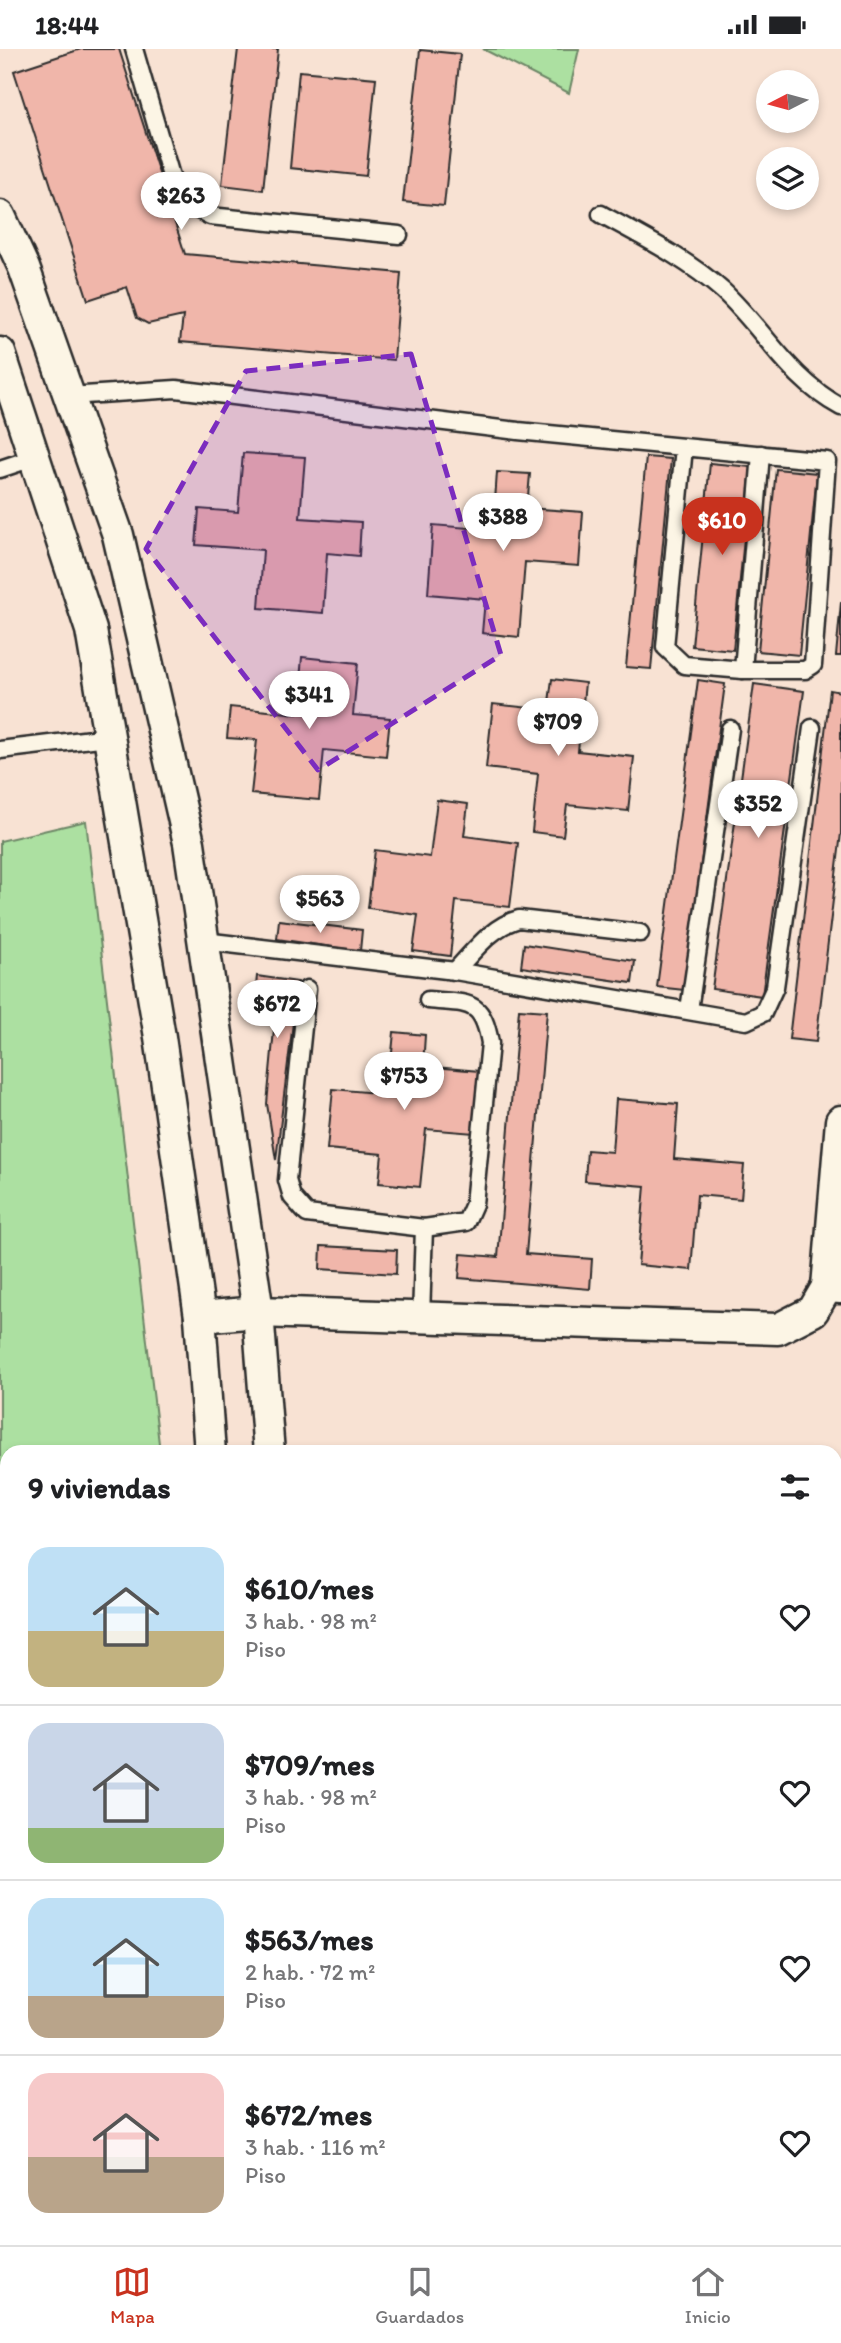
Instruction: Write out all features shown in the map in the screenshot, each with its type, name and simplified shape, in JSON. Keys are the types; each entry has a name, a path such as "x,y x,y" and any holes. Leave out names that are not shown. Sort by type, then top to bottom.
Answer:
{"street":[{"path":"0,216 24,268 118,535 189,843 258,1312 268,1445"},
{"path":"0,353 91,630 160,1037 200,1317 209,1445"},
{"path":"200,1317 258,1312 778,1329 813,1311 834,1288 841,1121"}],"lane":[{"path":"134,49 175,190 187,204 210,216 399,236"},
{"path":"601,214 668,250 723,292 761,337 818,394 841,407"},
{"path":"69,396 176,389 519,431 761,454 827,461 813,665 805,670 743,670 684,665 665,647 684,447"},
{"path":"743,670 761,454"},
{"path":"0,469 33,458"},
{"path":"204,941 455,971 746,1021 763,1013 775,987 812,728"},
{"path":"689,1010 730,729"},
{"path":"0,750 108,737"},
{"path":"455,971 493,931 506,922 519,919 640,933"},
{"path":"307,989 287,1180 292,1197 307,1214 424,1228 466,1222 474,1204 490,1043 486,1019 470,1004 428,1000"},
{"path":"421,1317 424,1228"}],"highlighted area":[{"path":"411,354 501,655 318,770 146,549 246,371"}],"green space":[{"path":"483,49 579,49 569,93"},
{"path":"86,821 159,1445 0,1445 0,841"}],"building":[{"path":"81,49 119,49 185,254 401,273 394,360 180,342 183,316 148,324 137,318 127,287 88,300 14,71"},
{"path":"238,49 278,49 263,190 222,185"},
{"path":"420,50 460,54 444,206 403,202"},
{"path":"299,71 376,78 366,176 290,168"},
{"path":"243,453 305,457 300,518 361,522 359,556 327,553 323,613 259,608 263,550 196,545 199,509 238,512"},
{"path":"646,457 671,459 651,669 626,667"},
{"path":"710,463 751,467 733,650 692,646"},
{"path":"776,469 817,473 799,655 758,651"},
{"path":"497,472 530,474 527,508 583,512 579,566 525,562 519,637 482,633 485,599 428,594 433,525 493,530"},
{"path":"841,602 841,656 836,656"},
{"path":"302,657 358,663 353,715 390,718 386,756 324,750 319,800 251,794 257,740 227,738 230,707 297,714"},
{"path":"552,679 585,683 578,751 634,757 628,811 567,805 563,836 532,832 538,774 486,768 493,704 548,710"},
{"path":"698,680 725,684 684,990 657,987"},
{"path":"754,684 804,691 762,996 712,989"},
{"path":"830,690 841,692 841,833 816,1042 789,1039"},
{"path":"437,800 468,804 464,836 518,843 510,907 456,901 450,956 413,951 418,915 368,908 375,850 430,857"},
{"path":"279,920 362,930 360,951 277,939"},
{"path":"524,944 635,961 632,983 521,967"},
{"path":"257,976 298,982 276,1160 267,1104 275,1019 253,1014"},
{"path":"519,1009 547,1011 526,1254 592,1259 590,1289 459,1278 461,1254 498,1257"},
{"path":"394,1032 425,1035 423,1066 479,1071 474,1133 426,1129 420,1187 379,1183 382,1154 327,1149 333,1089 388,1094"},
{"path":"616,1099 678,1104 674,1159 744,1165 741,1199 697,1195 691,1270 638,1265 645,1186 585,1181 587,1150 612,1152"},
{"path":"321,1246 397,1250 396,1274 320,1269"}]}
